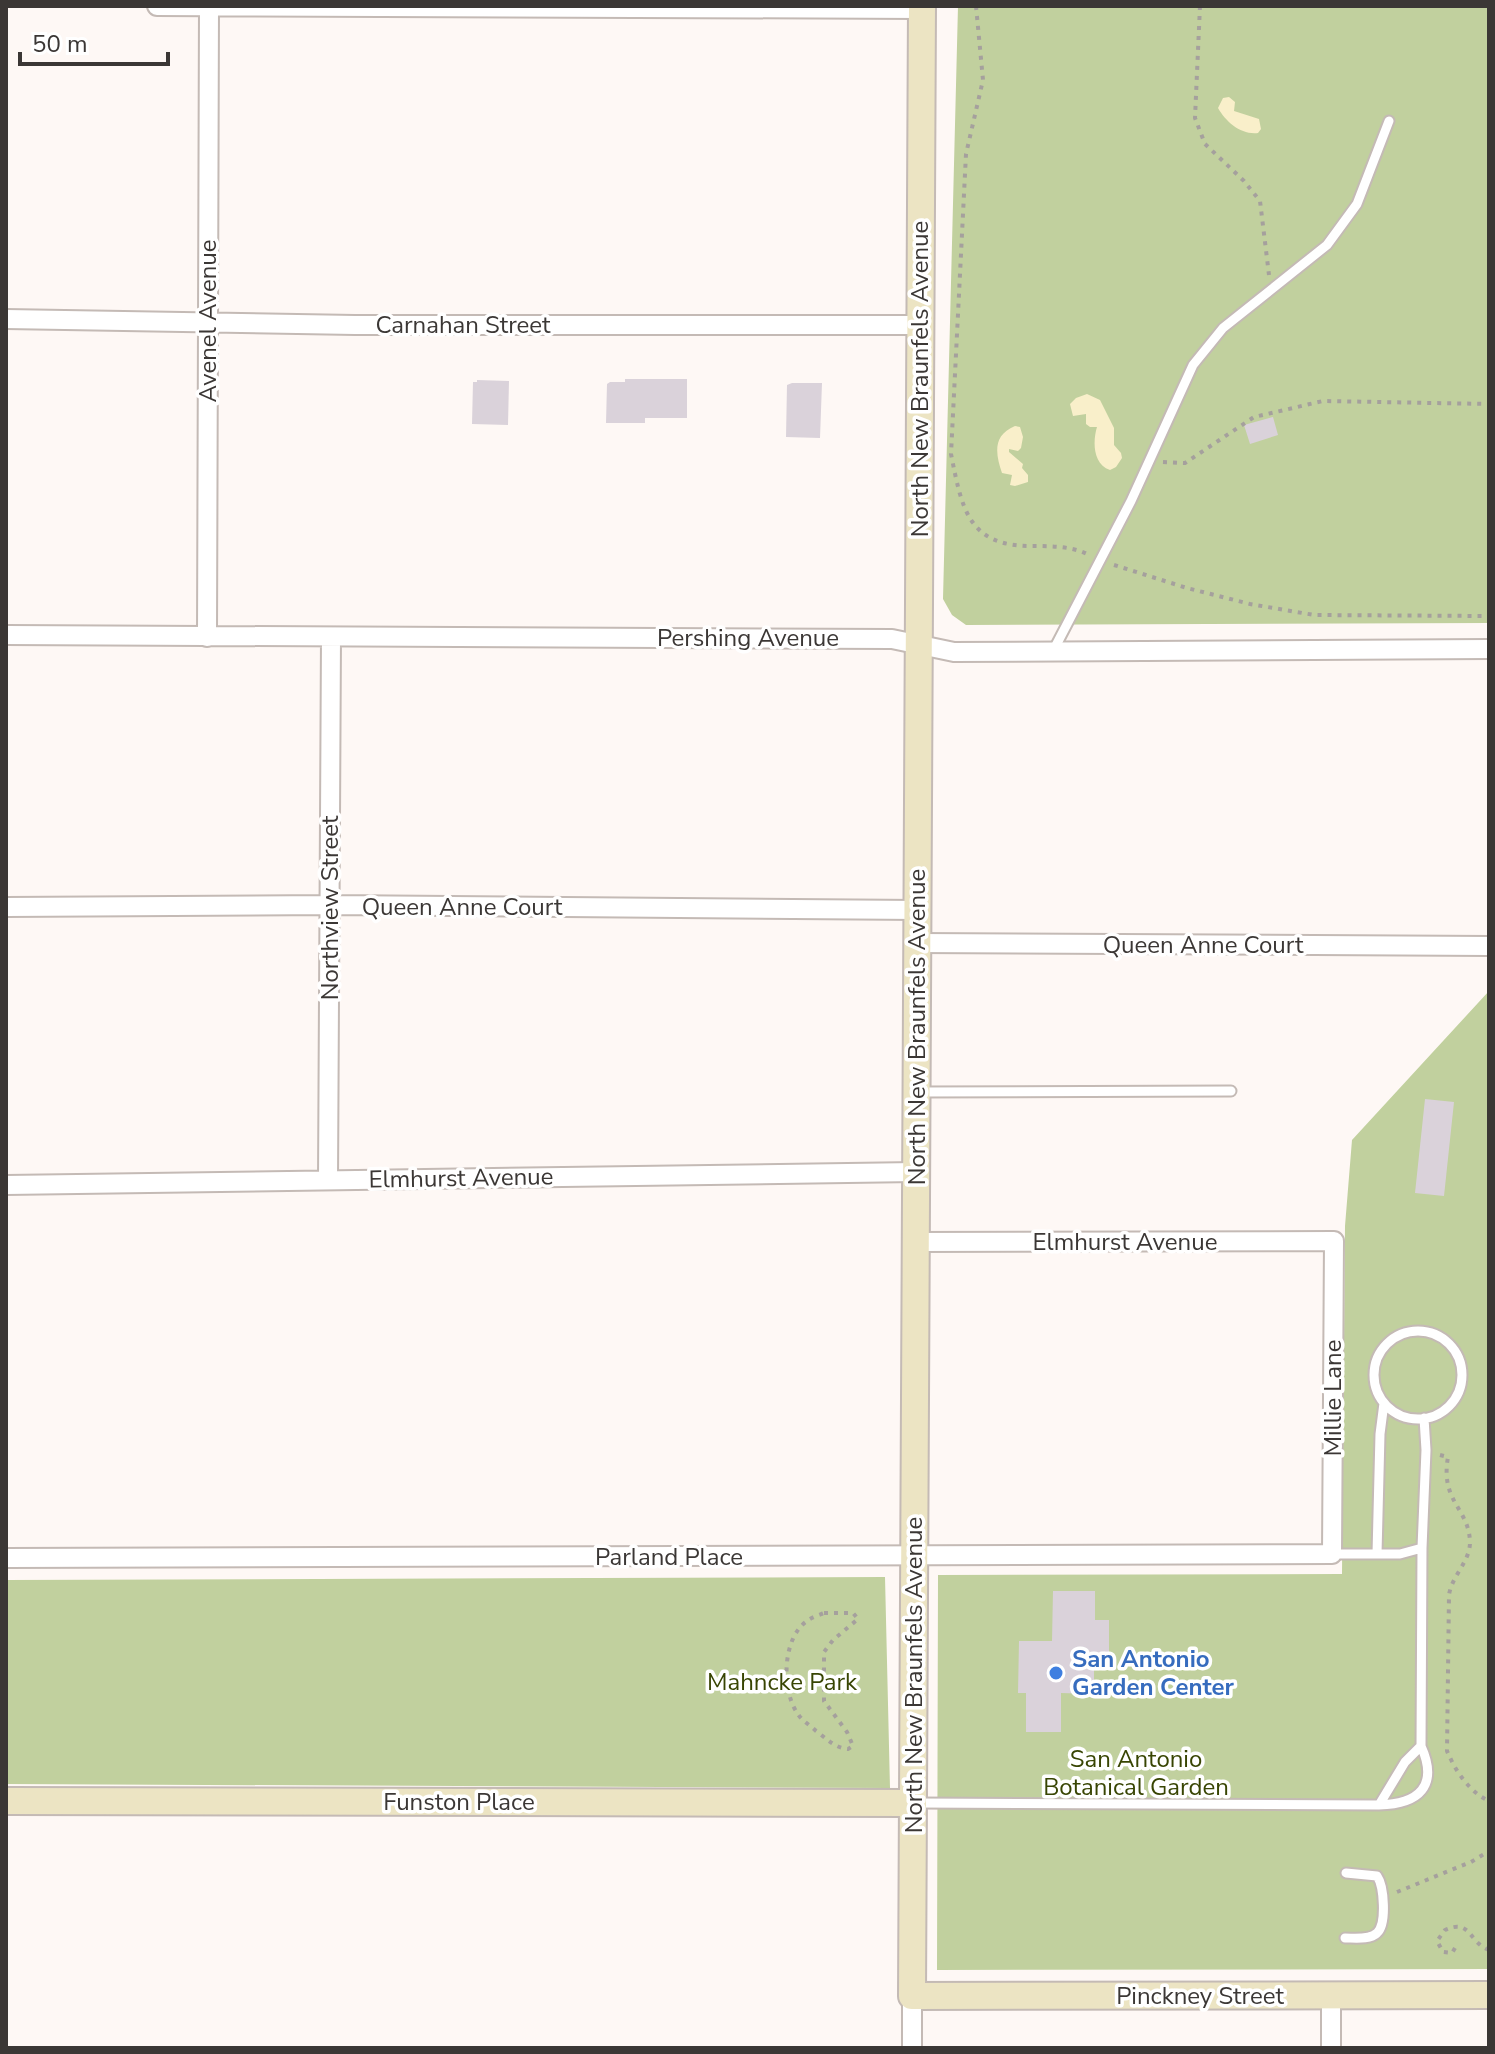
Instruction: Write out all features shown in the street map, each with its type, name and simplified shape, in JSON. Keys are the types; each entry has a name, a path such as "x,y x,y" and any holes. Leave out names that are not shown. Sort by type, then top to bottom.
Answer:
{"street":[{"path":"157,6 922,8"},
{"name":"Avenel Avenue","path":"207,637 209,6"},
{"name":"North New Braunfels Avenue","path":"912,2048 922,8"},
{"name":"Carnahan Street","path":"6,319 355,325 920,325"},
{"name":"Pershing Avenue","path":"6,635 892,639 954,652 1052,653 1489,649"},
{"name":"Northview Street","path":"328,1180 331,637"},
{"name":"Queen Anne Court","path":"6,907 331,905 918,910"},
{"name":"Queen Anne Court","path":"917,943 1489,946"},
{"name":"Elmhurst Avenue","path":"6,1185 916,1172"},
{"name":"Elmhurst Avenue","path":"916,1242 1334,1241"},
{"name":"Millie Lane","path":"1332,1554 1334,1241"},
{"name":"Parland Place","path":"6,1558 1332,1554"},
{"name":"Funston Place","path":"6,1801 913,1803"},
{"path":"1331,1995 1331,2048"},
{"name":"Pinckney Street","path":"912,1996 1489,1995"}],"lane":[{"path":"1052,653 1101,561 1193,365 1223,328 1327,245 1357,204 1389,121"},
{"path":"917,1092 1231,1091"},
{"path":"1405,1333 1433,1333 1455,1351 1461,1364 1462,1378 1450,1405 1438,1414 1409,1418 1384,1403 1374,1375 1382,1349 1392,1339 1405,1333"},
{"path":"1377,1554 1380,1434 1384,1403"},
{"path":"913,1803 1401,1805 1413,1799 1423,1789 1429,1773 1421,1746 1424,1418"},
{"path":"1332,1554 1400,1554 1422,1548"},
{"path":"1379,1805 1405,1762 1421,1746"},
{"path":"1345,1938 1375,1936 1382,1922 1382,1889 1377,1876 1346,1873"}],"path":[{"path":"976,6 983,80 966,154 951,454 958,490 970,518 986,538 1009,546 1050,546 1082,551 1101,561 1187,588 1250,604 1314,615 1489,616"},
{"path":"1200,6 1195,118 1205,144 1260,201 1271,291"},
{"path":"1149,461 1185,463 1254,417 1323,401 1489,404"},
{"path":"1426,1450 1448,1457 1448,1487 1468,1529 1470,1542 1468,1554 1454,1577 1449,1595 1447,1751 1462,1777 1489,1801"},
{"path":"824,1613 853,1613 858,1619 824,1652 824,1701 847,1732 853,1746 839,1749 799,1717 788,1686 786,1657 805,1622 824,1613"},
{"path":"1392,1898 1398,1891 1471,1862 1489,1851"},
{"path":"1455,1948 1447,1954 1438,1945 1441,1933 1453,1926 1466,1929 1478,1944 1488,1950"},
{"path":"1478,1944 1489,1939 1489,1926"}],"green space":[{"path":"958,6 1489,6 1489,623 966,625 952,615 943,599"},
{"name":"San Antonio Botanical Garden","path":"1489,991 1489,1969 937,1970 938,1575 1342,1574 1345,1226 1352,1140"},
{"name":"Mahncke Park","path":"885,1577 890,1788 6,1784 6,1580"}],"sand":[{"path":"1229,97 1235,102 1234,111 1259,119 1261,129 1258,133 1240,130 1225,118 1218,108 1223,98"},
{"path":"1087,394 1100,400 1114,428 1114,445 1122,458 1110,470 1097,457 1097,427 1086,424 1086,414 1073,416 1070,404"},
{"path":"1015,426 1020,427 1023,437 1021,448 1018,451 1009,449 1009,452 1023,464 1028,482 1015,486 1010,485 1012,475 1002,473 997,452 1003,434"}],"building":[{"path":"625,379 687,379 687,418 645,418 645,423 606,423 607,384 625,382"},
{"path":"509,381 508,425 472,424 473,382"},
{"path":"822,383 820,438 786,437 787,385"},
{"path":"1273,417 1278,435 1250,444 1244,425"},
{"path":"1425,1099 1454,1102 1444,1196 1415,1193"},
{"name":"San Antonio Garden Center","path":"1053,1591 1095,1591 1095,1620 1109,1620 1109,1653 1094,1653 1094,1694 1061,1693 1061,1732 1026,1732 1026,1693 1018,1693 1019,1641 1052,1641"}],"place":[{"name":"San Antonio Garden Center","path":"1056,1673"}]}
